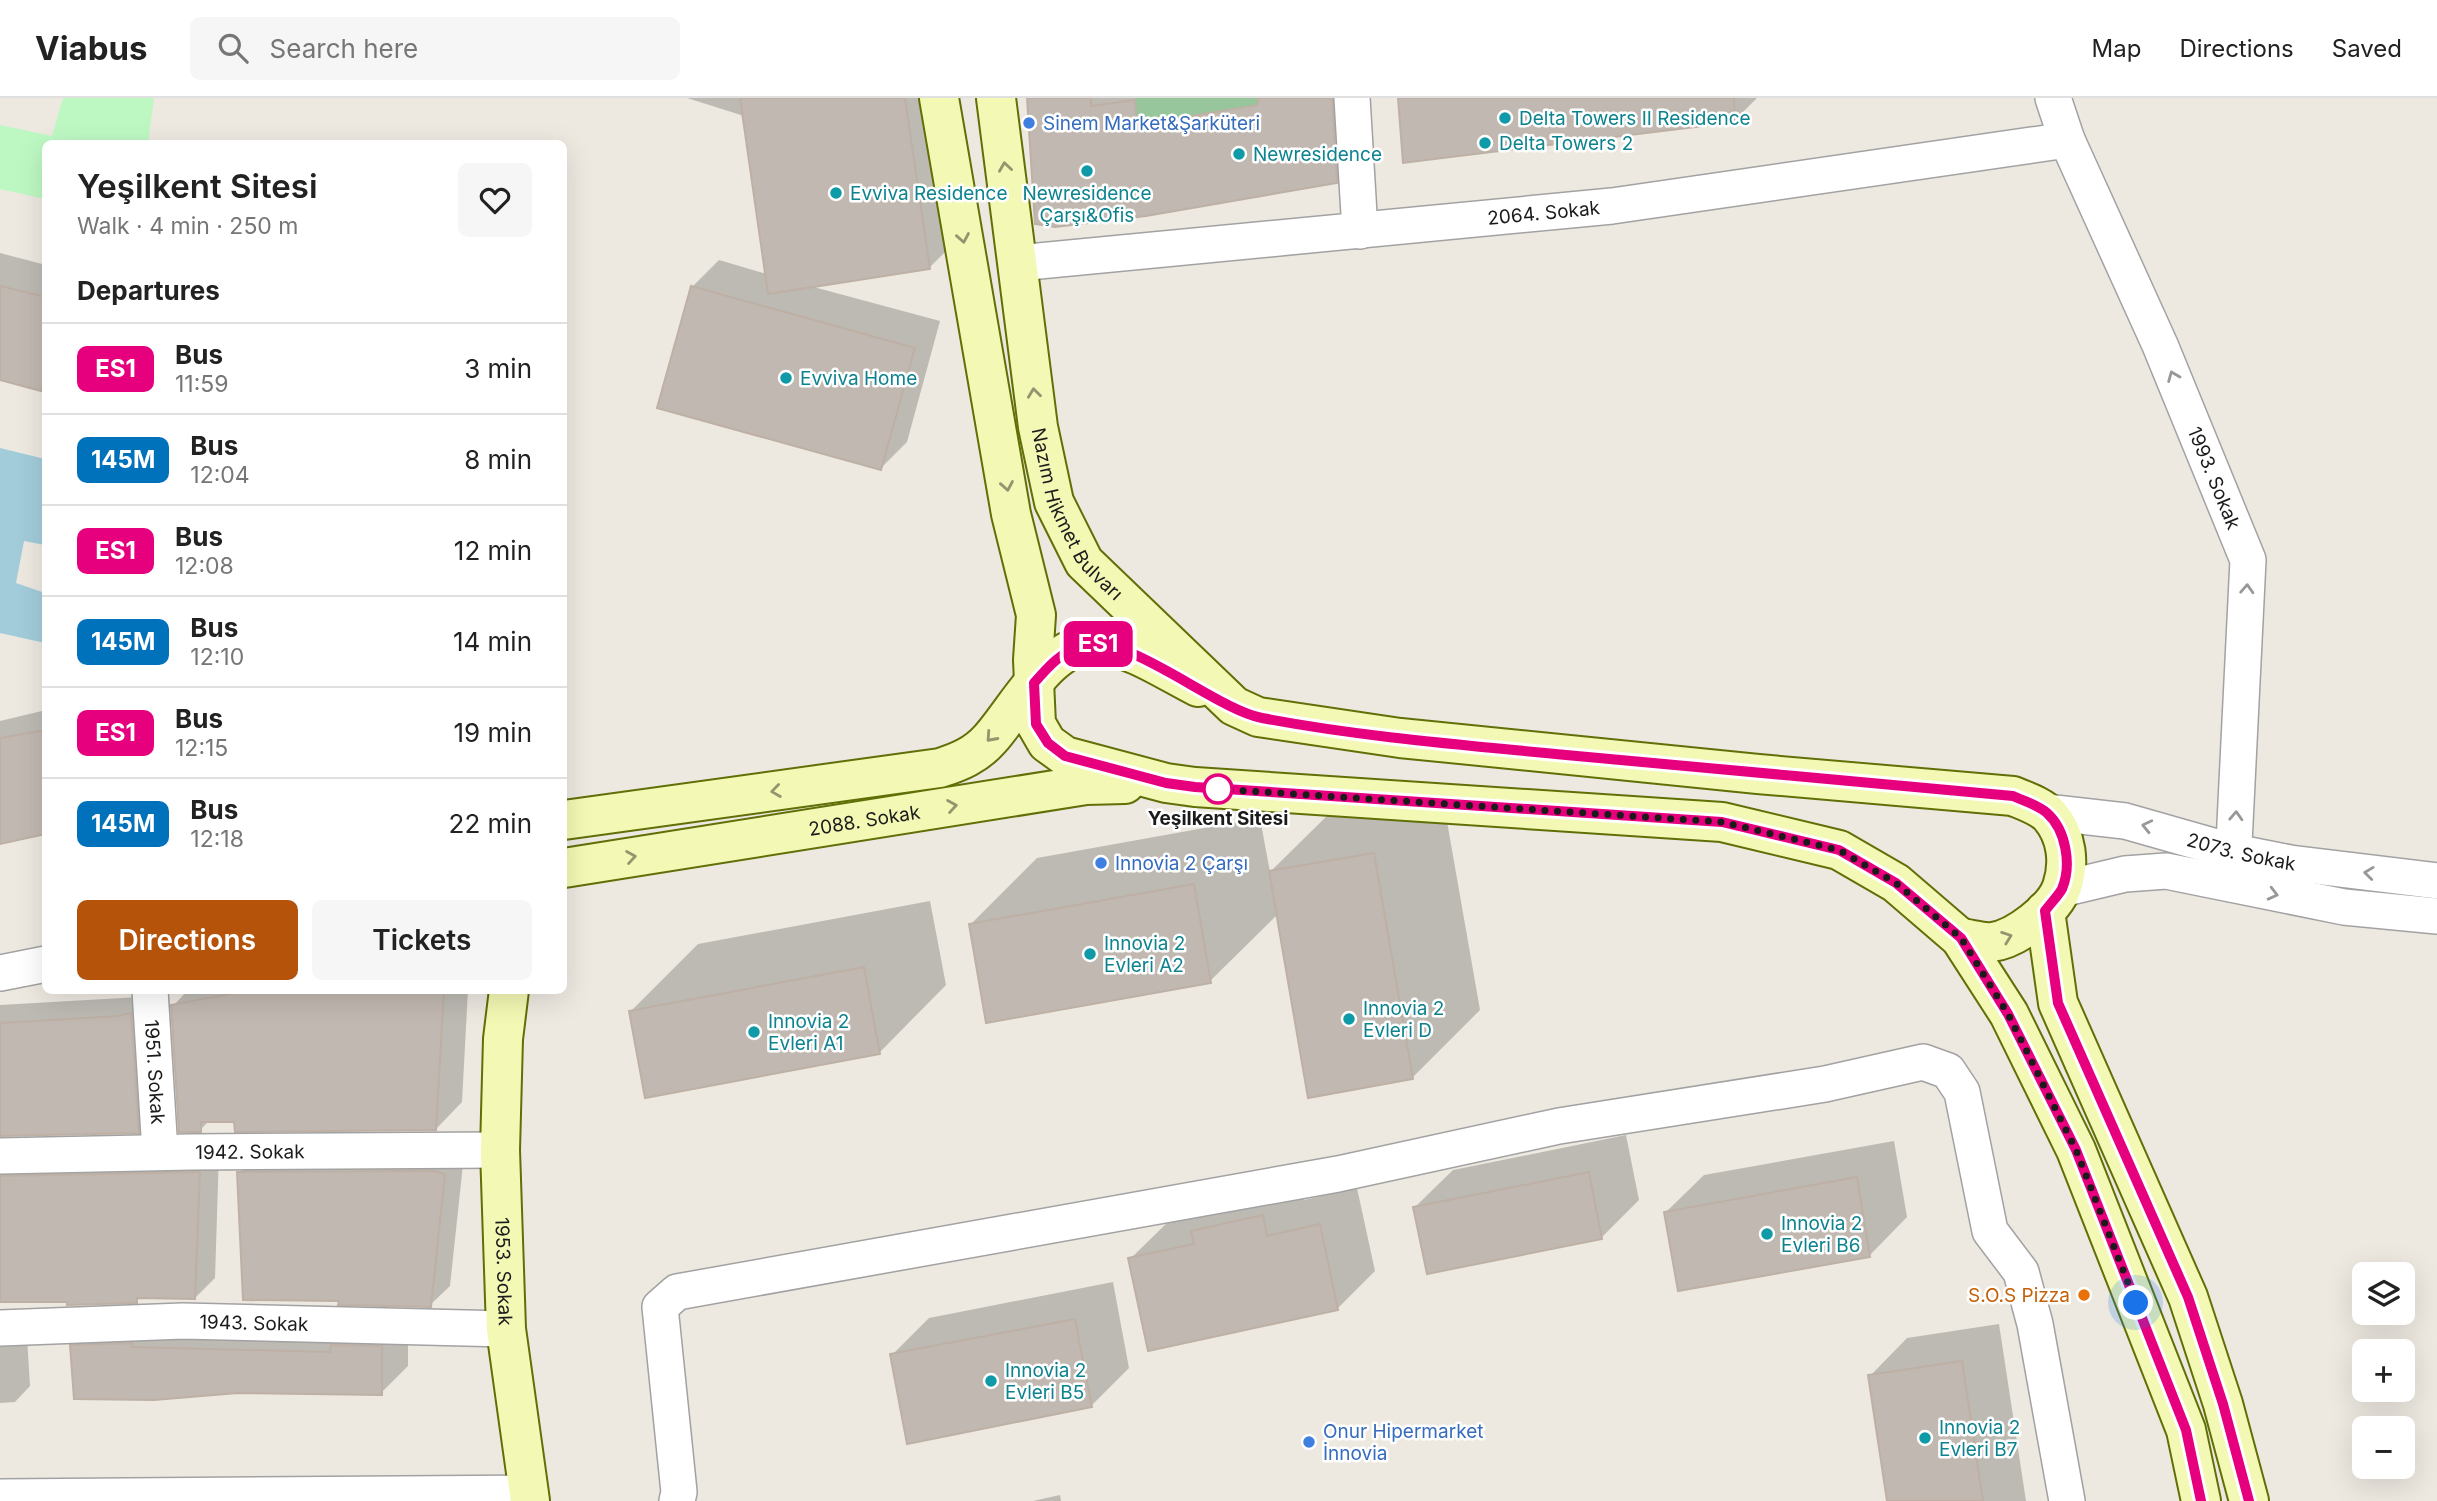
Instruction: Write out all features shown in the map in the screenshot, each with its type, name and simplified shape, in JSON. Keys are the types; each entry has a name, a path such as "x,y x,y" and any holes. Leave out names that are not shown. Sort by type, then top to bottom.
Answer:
{"main road":[{"path":"939,98 1011,514 1037,615 1034,683 1036,724 1048,743 1065,756 1166,783 1195,787 1722,822 1839,850 1896,883 1961,938 2008,1014 2076,1150 2186,1430 2201,1501"},
{"name":"Nazım Hikmet Bulvarı","path":"996,98 1038,427 1054,502 1084,562 1234,706 1258,717 1399,738 2013,796 2046,812"},
{"path":"567,820 940,768 967,759 989,741 1054,661 1084,645 1100,644 1123,650 1234,706"},
{"name":"2088. Sokak","path":"567,868 1086,785 1166,783"},
{"path":"2046,812 2065,845 2066,866 2053,900 2058,1003 2188,1297 2223,1404 2249,1501"},
{"path":"1961,938 1992,942 2021,932 2053,900"},
{"path":"496,994 503,1039"},
{"path":"503,1039 509,994"},
{"name":"1953. Sokak","path":"503,1039 500,1150 506,1329 529,1497"}],"street":[{"path":"1352,98 1360,231"},
{"name":"1993. Sokak","path":"2053,98 2067,140 2161,345 2248,560 2233,868"},
{"name":"2064. Sokak","path":"1018,263 1612,206 2067,140"},
{"name":"2073. Sokak","path":"2046,812 2125,821 2233,868 2292,898 2344,907 2437,916"},
{"name":"2073. Sokak","path":"2053,900 2125,874 2290,863 2437,881"},
{"path":"0,973 42,965"},
{"name":"1951. Sokak","path":"150,994 160,1152"},
{"path":"677,1501 679,1492 660,1307 677,1292 1325,1176 1559,1126 1825,1084 1923,1062 1948,1071 1962,1092 1990,1231 2021,1272 2035,1324 2067,1501"},
{"name":"1942. Sokak","path":"0,1156 500,1150"},
{"name":"1943. Sokak","path":"0,1328 183,1321 506,1329"},
{"path":"0,1497 529,1497"}],"green space":[{"path":"63,98 154,98 148,140 42,140 42,198 0,189 0,125 52,136"},
{"path":"1135,98 1258,98 1258,105 1137,125"}],"water":[{"path":"0,448 42,458 42,544 24,541 16,583 42,592 42,642 0,633"}],"building":[{"name":"Evviva Residence","path":"740,98 905,98 930,269 768,294"},
{"path":"1027,98 1091,98 1091,106 1135,100 1137,125 1258,105 1258,98 1332,98 1337,183 1146,216 1055,227 1035,224"},
{"name":"Delta Towers II Residence","path":"1398,98 1734,98 1735,122 1403,163"},
{"path":"0,286 42,296 42,388 41,391 0,380"},
{"name":"Evviva Home","path":"691,286 915,348 881,470 657,408"},
{"path":"42,731 42,835 0,844 0,738"},
{"name":"Innovia 2 Evleri D","path":"1374,853 1413,1079 1308,1098 1269,871"},
{"name":"Innovia 2 Evleri A2","path":"1194,884 1211,983 986,1023 969,924"},
{"name":"Innovia 2 Evleri A1","path":"864,967 880,1054 645,1098 629,1011"},
{"path":"229,994 444,994 436,1130 235,1132 234,1122 201,1122 201,1132 179,1132 171,1005"},
{"path":"131,1013 139,1133 0,1136 0,1023"},
{"path":"434,1171 445,1174 431,1307 338,1305 339,1301 243,1300 237,1172"},
{"path":"200,1172 195,1299 137,1298 137,1303 67,1305 67,1302 0,1302 0,1176"},
{"path":"1589,1172 1602,1239 1427,1274 1413,1207"},
{"name":"Innovia 2 Evleri B6","path":"1857,1177 1870,1257 1678,1291 1664,1212"},
{"path":"1263,1215 1267,1236 1320,1224 1338,1310 1148,1351 1128,1258 1194,1244 1191,1231"},
{"name":"Innovia 2 Evleri B5","path":"1075,1319 1092,1407 907,1444 890,1354"},
{"path":"133,1343 132,1347 330,1352 331,1345 382,1346 382,1395 238,1393 154,1400 74,1399 70,1345"},
{"name":"Innovia 2 Evleri B7","path":"1962,1361 1983,1501 1887,1501 1868,1375"}],"bus line":[{"name":"ES1","path":"2201,1501 2186,1430 2076,1150 2008,1014 1961,938 1896,883 1839,850 1722,822 1166,783 1065,756 1048,743 1036,724 1034,683 1054,661 1067,652 1084,645 1100,644 1123,650 1258,717 1399,738 2013,796 2040,808 2049,815 2065,845 2066,866 2062,889 2045,911 2058,1003 2188,1297 2223,1404 2249,1501"}],"place":[{"name":"Delta Towers II Residence","path":"1505,118"},
{"name":"Sinem Market&Şarküteri","path":"1029,123"},
{"name":"Delta Towers 2","path":"1485,143"},
{"name":"Newresidence","path":"1239,154"},
{"name":"Newresidence Çarşı&Ofis","path":"1087,171"},
{"name":"Evviva Residence","path":"836,193"},
{"name":"Evviva Home","path":"786,378"},
{"name":"Yeşilkent Sitesi","path":"1218,789"},
{"name":"Innovia 2 Çarşı","path":"1101,863"},
{"name":"Innovia 2 Evleri A2","path":"1090,954"},
{"name":"Innovia 2 Evleri D","path":"1349,1019"},
{"name":"Innovia 2 Evleri A1","path":"754,1032"},
{"name":"Innovia 2 Evleri B6","path":"1767,1234"},
{"name":"S.O.S Pizza","path":"2084,1295"},
{"name":"Innovia 2 Evleri B5","path":"991,1381"},
{"name":"Innovia 2 Evleri B7","path":"1925,1438"},
{"name":"Onur Hipermarket İnnovia","path":"1309,1442"}],"route":[{"path":"1218,789 1722,822 1839,850 1896,883 1961,938 2008,1014 2076,1150 2136,1303"}]}
